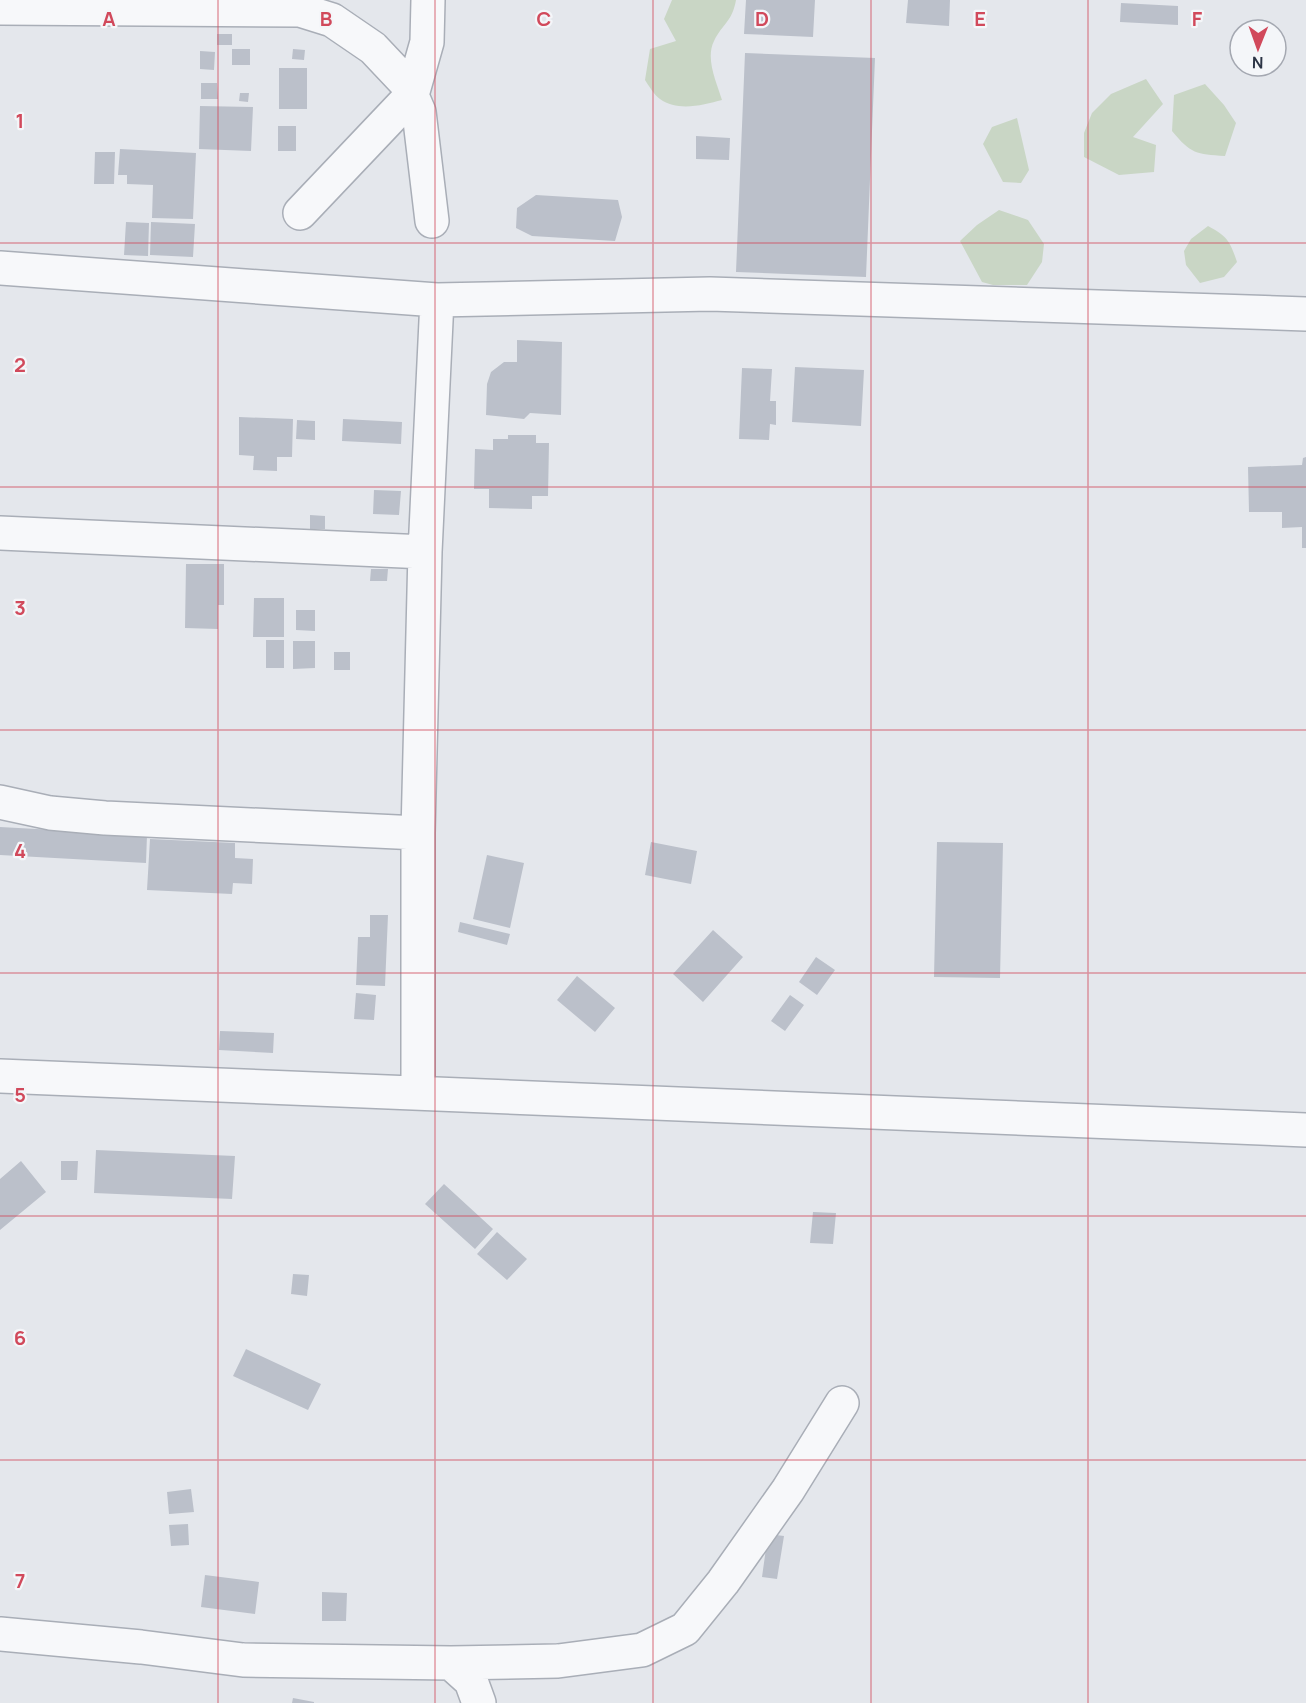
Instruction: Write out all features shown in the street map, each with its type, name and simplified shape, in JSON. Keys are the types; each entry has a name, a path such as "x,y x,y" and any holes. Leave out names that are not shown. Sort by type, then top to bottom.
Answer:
{"street":[{"path":"300,213 412,95 427,42 429,0"},
{"path":"0,8 300,10 332,20 373,48 407,84 418,112 432,221"},
{"path":"0,268 437,300 710,294 1306,314"},
{"path":"418,1093 418,833 425,552 437,300"},
{"path":"0,533 425,552"},
{"path":"0,801 50,813 105,818 418,833"},
{"path":"0,1076 1306,1130"},
{"path":"0,1634 141,1647 243,1660 451,1663 558,1661 642,1650 685,1629 723,1582 788,1490 843,1403"},
{"path":"451,1663 471,1681 479,1703"}],"green space":[{"path":"672,0 736,0 732,13 714,41 711,55 711,63 722,100 691,106 667,103 658,97 645,80 650,49 676,41 664,19"},
{"path":"1146,79 1163,104 1133,137 1156,145 1154,172 1119,175 1084,157 1084,133 1092,113 1111,94"},
{"path":"1205,84 1224,105 1236,123 1225,156 1195,151 1184,144 1172,131 1174,95"},
{"path":"1017,118 1029,170 1021,183 1003,182 983,144 992,127"},
{"path":"999,210 1028,220 1044,244 1042,262 1027,285 993,285 982,282 960,241 977,225"},
{"path":"1208,226 1227,240 1237,262 1224,277 1200,283 1186,265 1184,251 1191,239"}],"building":[{"path":"746,0 815,0 813,37 744,34"},
{"path":"908,0 950,0 949,26 906,23"},
{"path":"1121,3 1178,6 1178,25 1120,22"},
{"path":"217,34 232,34 232,45 217,45"},
{"path":"232,49 250,49 250,65 232,65"},
{"path":"293,49 305,50 304,60 292,59"},
{"path":"200,51 215,52 214,70 200,69"},
{"path":"745,53 875,58 866,277 736,272"},
{"path":"279,68 307,68 307,109 279,109"},
{"path":"201,83 217,83 218,99 201,99"},
{"path":"240,93 249,93 248,102 239,101"},
{"path":"200,106 253,107 251,151 199,149"},
{"path":"278,126 296,126 296,151 278,151"},
{"path":"696,136 730,138 729,160 696,159"},
{"path":"120,149 196,153 193,219 152,218 153,185 127,184 127,175 118,175"},
{"path":"95,152 115,152 114,184 94,184"},
{"path":"536,195 618,200 622,217 615,241 532,236 516,228 517,208"},
{"path":"126,222 149,223 148,256 124,255"},
{"path":"151,222 195,224 193,257 150,255"},
{"path":"517,340 562,342 561,415 530,413 524,419 486,415 487,384 491,372 504,362 517,362"},
{"path":"795,367 864,370 861,426 792,422"},
{"path":"742,368 772,369 770,401 776,401 776,425 770,424 769,440 739,439"},
{"path":"239,417 293,419 292,457 277,457 277,471 253,470 254,456 239,455"},
{"path":"343,419 402,422 401,444 342,441"},
{"path":"297,420 315,421 315,440 296,439"},
{"path":"508,435 536,435 536,443 549,443 548,496 532,496 532,509 489,508 489,489 474,489 475,449 493,450 493,439 508,439"},
{"path":"1306,457 1306,548 1302,548 1302,527 1282,528 1282,512 1249,512 1248,467 1302,465 1303,458"},
{"path":"374,490 401,491 399,515 373,514"},
{"path":"310,515 325,516 325,529 310,529"},
{"path":"186,564 224,564 224,605 218,605 218,629 185,628"},
{"path":"371,569 388,569 387,581 370,581"},
{"path":"254,598 284,598 284,637 253,637"},
{"path":"296,610 315,610 315,631 296,630"},
{"path":"266,640 284,640 284,668 266,668"},
{"path":"293,641 315,641 315,668 293,669"},
{"path":"334,652 350,652 350,670 334,670"},
{"path":"0,827 147,835 146,863 0,855"},
{"path":"150,839 235,843 235,858 253,859 252,884 233,883 232,894 147,890"},
{"path":"651,842 697,851 691,884 645,875"},
{"path":"937,842 1003,843 1000,978 934,977"},
{"path":"487,855 524,863 510,928 473,919"},
{"path":"370,915 388,915 385,986 356,985 358,937 370,937"},
{"path":"460,922 510,934 507,945 458,932"},
{"path":"713,930 743,957 703,1002 673,974"},
{"path":"816,957 835,970 817,995 799,982"},
{"path":"577,976 615,1008 595,1032 557,1000"},
{"path":"356,993 376,995 374,1020 354,1019"},
{"path":"790,995 804,1005 785,1031 771,1021"},
{"path":"220,1031 274,1033 273,1053 219,1050"},
{"path":"96,1150 235,1156 232,1199 94,1193"},
{"path":"21,1161 46,1192 0,1230 0,1179"},
{"path":"61,1161 78,1161 77,1180 61,1180"},
{"path":"444,1184 493,1229 475,1249 425,1204"},
{"path":"813,1212 836,1213 833,1244 810,1243"},
{"path":"497,1232 527,1259 507,1280 477,1254"},
{"path":"293,1274 309,1275 307,1296 291,1294"},
{"path":"246,1349 321,1384 308,1410 233,1376"},
{"path":"191,1489 194,1512 169,1514 167,1492"},
{"path":"188,1524 189,1545 171,1546 169,1525"},
{"path":"768,1534 784,1536 777,1579 762,1577"},
{"path":"205,1575 259,1582 255,1614 201,1607"},
{"path":"322,1592 347,1593 346,1621 322,1621"},
{"path":"293,1698 314,1702 314,1703 292,1703"}]}
